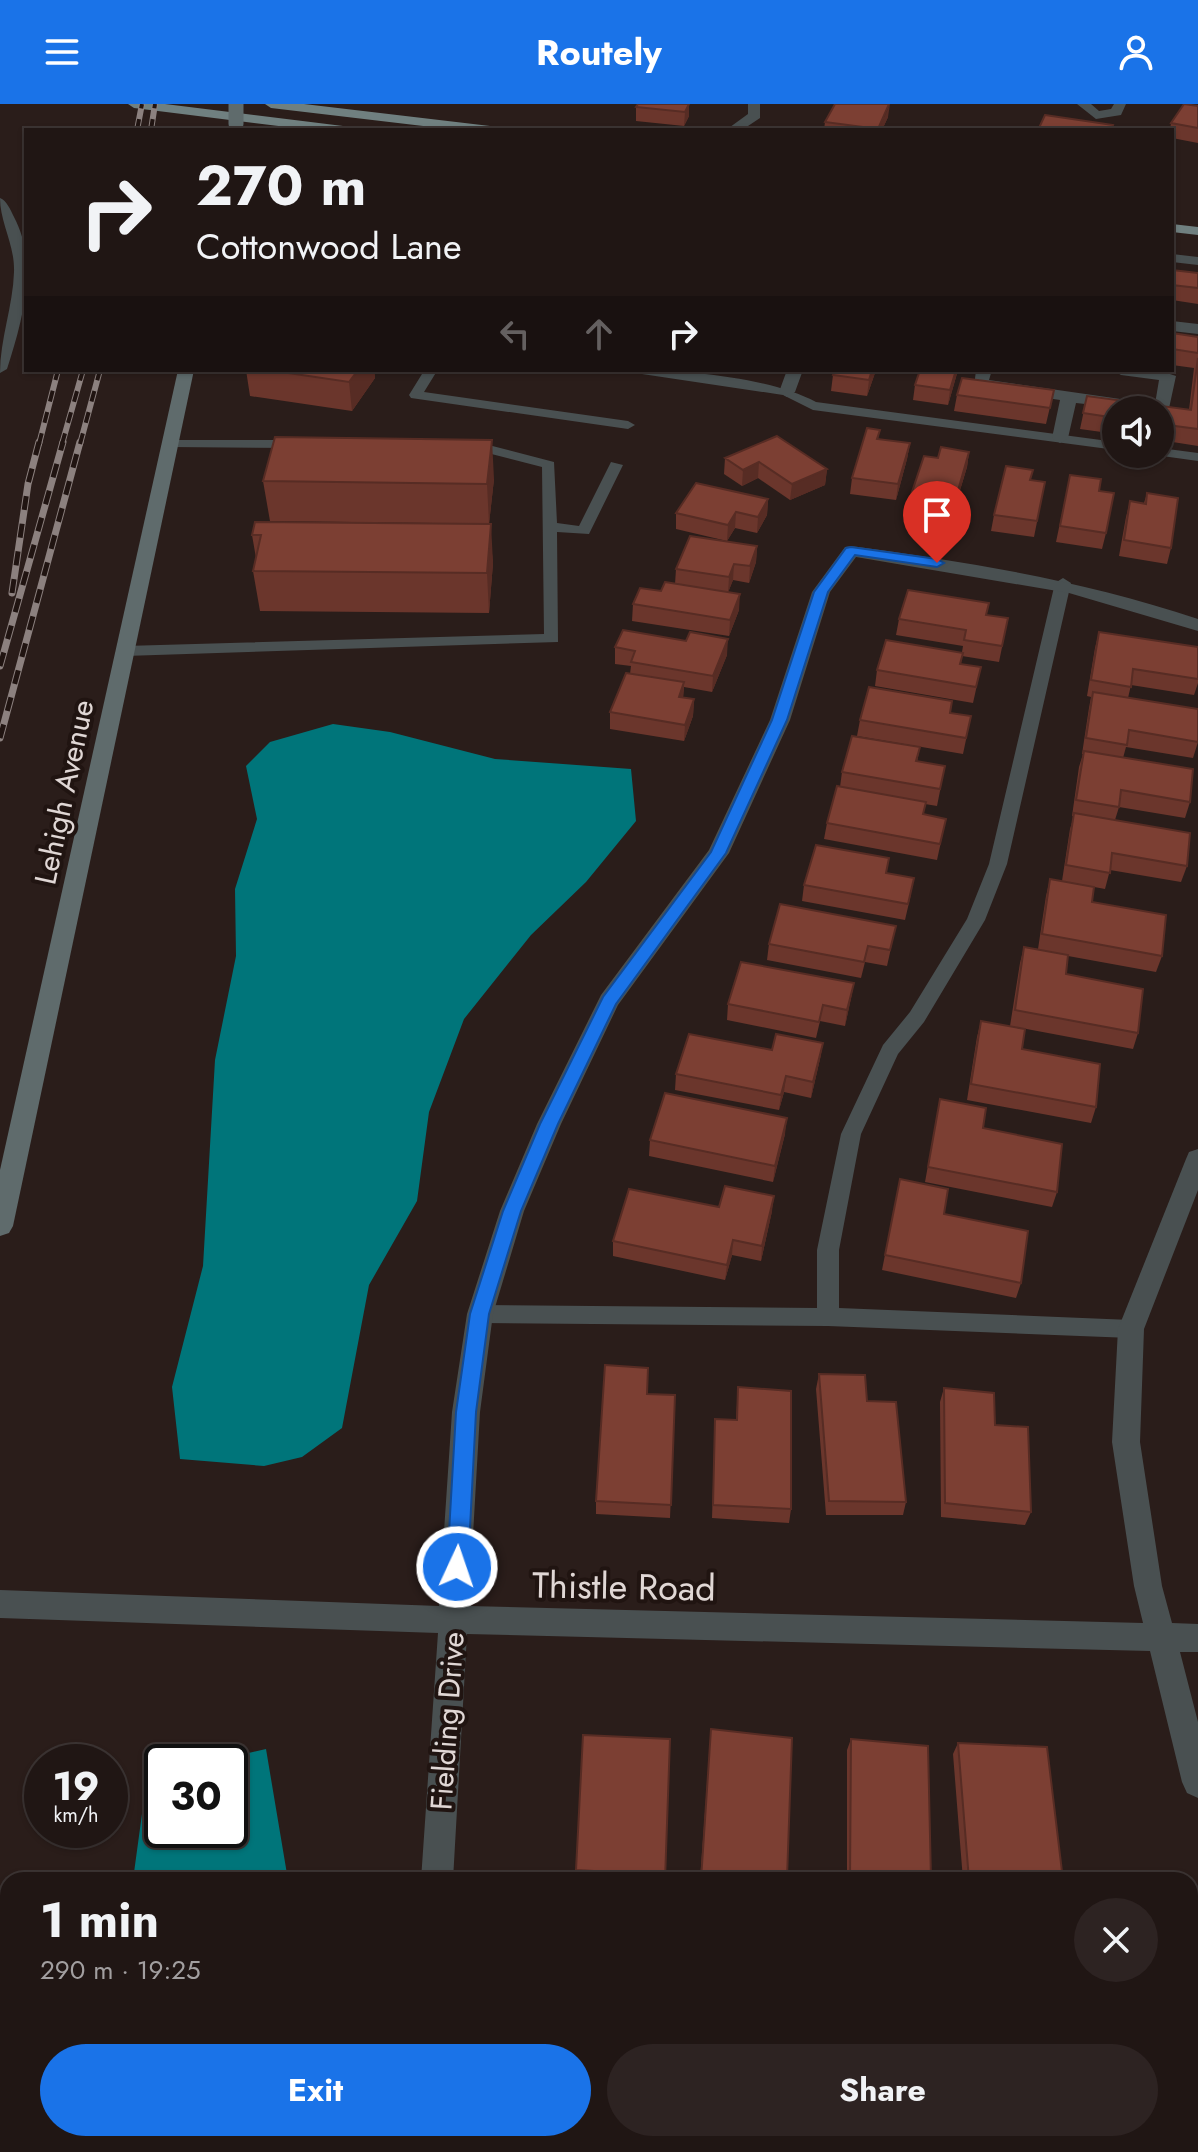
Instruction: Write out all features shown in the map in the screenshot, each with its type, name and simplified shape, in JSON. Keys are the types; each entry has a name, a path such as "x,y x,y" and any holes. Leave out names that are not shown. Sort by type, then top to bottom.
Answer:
{"main road":[{"path":"134,104 327,128"},
{"path":"271,104 473,128"},
{"path":"1174,213 1198,215"},
{"path":"1174,228 1198,231"}],"street":[{"path":"236,104 236,127"},
{"path":"1083,104 1096,115 1116,112 1120,104"},
{"path":"736,128 757,114"},
{"path":"1174,258 1198,261"},
{"path":"1174,326 1198,329"},
{"name":"Lehigh Avenue","path":"0,1226 186,372"},
{"path":"787,392 794,372"},
{"path":"983,372 980,384 1162,410 1168,376 1137,372"},
{"path":"1060,438 1069,397"},
{"name":"Fielding Drive","path":"438,1872 466,1412 480,1314 512,1211 549,1124 609,1001 718,853 780,720 821,592 851,551 1063,583"},
{"path":"1063,583 1131,601 1198,625"},
{"path":"1198,1159 1131,1329 1126,1442 1159,1637 1198,1782"},
{"name":"Thistle Road","path":"0,1604 454,1620 1198,1638"}],"lane":[{"path":"0,201 4,220 18,241 19,282 10,341 0,367"},
{"path":"429,372 416,395 628,425"},
{"path":"655,372 787,392 813,406 1102,444"},
{"path":"171,443 314,444"},
{"path":"125,651 552,639 549,465 467,444 452,444"},
{"path":"1174,454 1198,457"},
{"path":"550,527 584,531 616,465"},
{"path":"828,1317 828,1250 851,1134 890,1050 917,1017 976,920 993,878 1063,583"},
{"path":"480,1314 828,1317 1131,1329"}],"water":[{"path":"333,724 390,732 495,759 631,769 636,821 586,882 531,935 464,1019 429,1112 417,1201 369,1285 342,1428 302,1457 264,1466 180,1459 172,1387 203,1266 215,1060 236,956 235,889 257,819 246,766 270,742"},
{"path":"266,1749 287,1872 134,1872 144,1799 144,1848 248,1848 248,1753"}],"building":[{"path":"638,104 689,104 685,112 636,107"},
{"path":"835,104 889,104 878,128 825,122"},
{"path":"1184,104 1198,106 1198,128 1171,123"},
{"path":"1045,115 1113,125 1112,128 1039,128"},
{"path":"1174,270 1198,273 1198,288 1174,285"},
{"path":"1174,333 1198,337 1198,353 1174,349"},
{"path":"1198,358 1198,429 1174,426 1174,408 1191,410"},
{"path":"282,372 356,372 349,382"},
{"path":"834,372 871,372 869,380 833,375"},
{"path":"919,372 955,372 950,390 915,385"},
{"path":"962,378 1054,390 1050,408 957,395"},
{"path":"1087,396 1102,398 1102,416 1083,413"},
{"path":"867,428 880,430 877,439 910,443 898,484 852,478"},
{"path":"777,436 827,469 792,484 759,462 743,470 725,458"},
{"path":"275,437 492,440 487,484 263,481"},
{"path":"941,447 969,452 955,501 911,495 924,456 938,458"},
{"path":"1006,466 1033,470 1030,480 1045,482 1037,521 994,515"},
{"path":"1070,475 1101,479 1099,491 1114,493 1106,533 1060,526"},
{"path":"696,483 768,499 758,517 736,512 728,525 676,513"},
{"path":"1147,493 1178,498 1171,548 1124,540 1130,501 1146,504"},
{"path":"255,522 491,524 487,573 253,571 261,535 252,535"},
{"path":"690,536 757,546 750,566 734,564 729,577 676,569"},
{"path":"665,582 740,594 730,620 633,604 640,588 661,591"},
{"path":"908,590 989,603 986,615 1008,618 1002,646 964,640 966,630 899,619"},
{"path":"623,630 686,641 690,632 728,639 713,676 631,662 635,651 615,647"},
{"path":"1099,632 1198,647 1198,679 1133,669 1131,687 1091,680"},
{"path":"886,640 963,653 960,664 981,667 976,687 877,670"},
{"path":"626,673 684,682 679,697 694,699 685,725 610,712"},
{"path":"869,687 952,701 950,713 971,716 966,738 860,720"},
{"path":"1093,692 1198,709 1198,742 1129,730 1127,745 1086,738"},
{"path":"852,736 920,747 916,761 945,766 940,789 842,772"},
{"path":"1084,751 1193,769 1190,802 1121,790 1119,807 1076,800"},
{"path":"837,786 926,802 923,814 946,819 940,844 827,823"},
{"path":"1074,813 1190,833 1187,866 1112,853 1110,873 1066,865"},
{"path":"816,845 889,858 886,873 914,878 908,904 804,885"},
{"path":"1050,879 1094,887 1092,902 1166,915 1162,956 1042,934"},
{"path":"780,904 896,926 890,950 868,946 864,962 769,944"},
{"path":"1024,947 1068,955 1066,974 1143,989 1138,1033 1015,1010"},
{"path":"741,962 854,983 847,1010 823,1005 819,1022 728,1004"},
{"path":"981,1021 1025,1029 1022,1049 1100,1064 1096,1107 971,1084"},
{"path":"689,1034 772,1050 776,1034 823,1043 813,1082 786,1076 781,1095 676,1074"},
{"path":"665,1093 787,1118 775,1166 650,1140"},
{"path":"940,1099 986,1108 983,1128 1062,1144 1057,1192 928,1167"},
{"path":"900,1179 948,1189 944,1214 1028,1231 1021,1283 885,1255"},
{"path":"725,1186 774,1196 762,1246 733,1240 727,1265 613,1241 629,1189 719,1207"},
{"path":"605,1365 648,1368 647,1394 675,1395 671,1505 596,1501"},
{"path":"819,1374 865,1375 867,1401 896,1402 906,1502 829,1501"},
{"path":"738,1387 791,1391 791,1509 713,1505 715,1419 737,1420"},
{"path":"944,1388 994,1393 995,1425 1028,1427 1031,1512 945,1503"},
{"path":"711,1729 792,1738 787,1872 702,1872"},
{"path":"583,1735 670,1739 665,1872 576,1870"},
{"path":"851,1739 928,1746 931,1872 850,1872"},
{"path":"958,1743 1047,1747 1062,1872 968,1872"}],"railway":[{"path":"137,128 142,104"},
{"path":"151,128 155,104"},
{"path":"39,444 57,372"},
{"path":"62,444 82,372"},
{"path":"80,444 99,372"},
{"path":"12,593 28,484 39,442"},
{"path":"0,666 63,442"},
{"path":"0,738 80,442"}],"route":[{"path":"457,1567 466,1412 480,1314 512,1211 549,1124 609,1001 718,853 780,720 821,592 851,551 937,563"}]}
